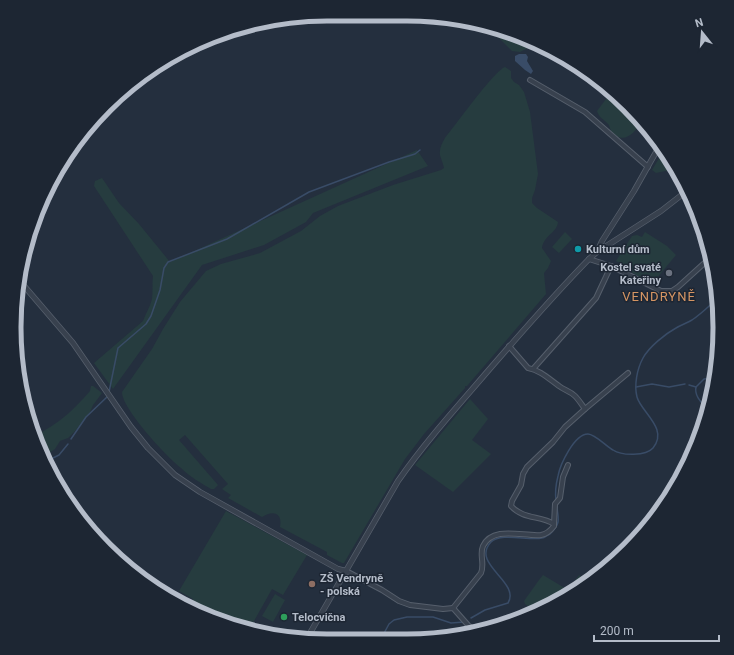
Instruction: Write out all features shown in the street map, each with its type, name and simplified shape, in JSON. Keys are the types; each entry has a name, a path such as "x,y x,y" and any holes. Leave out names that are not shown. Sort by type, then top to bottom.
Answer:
{"street":[{"path":"530,80 585,112 648,167"},
{"path":"597,252 602,241 657,151"},
{"path":"310,633 398,481 413,460 509,346 551,298 589,258 661,211 682,194"},
{"path":"589,258 611,266 666,292 672,291 678,287 706,262"},
{"path":"533,369 596,298 611,266"},
{"path":"24,286 73,343 131,427 148,448 190,487 338,569 346,571 399,601 410,605 443,609 453,608 481,573 483,568 481,552 483,545 489,538 501,534 541,535 549,531 554,526 555,504 559,500 563,477 568,465"},
{"path":"509,346 528,368 548,377 560,387 570,392 585,409"},
{"path":"554,524 524,516 511,506 512,501 521,485 523,474 565,427 628,373"},
{"path":"453,608 471,627"}],"green space":[{"path":"495,34 530,47 520,52 512,51"},
{"path":"505,67 511,71 511,78 524,92 530,112 538,174 532,203 558,222 555,229 545,240 542,248 551,261 544,273 546,294 467,386 465,386 465,388 424,434 405,459 344,563 342,563 327,555 327,552 280,527 280,518 278,515 273,513 262,517 228,498 231,495 222,489 228,484 185,435 179,440 218,485 214,489 211,489 188,474 165,453 146,432 129,409 122,392 152,349 180,302 206,271 221,264 260,253 301,231 320,216 338,206 393,185 444,168 440,153 441,146 445,138 492,78"},
{"path":"608,96 638,126 632,134 624,138 620,137 611,131 609,125 600,117 597,111"},
{"path":"417,150 428,166 313,213 306,222 264,245 202,265 113,389 94,363 143,321 152,299 153,276 94,186 95,181 102,178 119,203 139,224 170,262"},
{"path":"660,156 670,170 656,173 652,170"},
{"path":"565,232 572,239 559,253 552,247"},
{"path":"645,232 667,246 676,255 652,284 624,268 625,266 616,261 632,236 637,235 642,237"},
{"path":"91,386 93,386 102,393 93,405 90,412 75,431 68,438 60,441 55,449 48,454 40,433 71,411 90,391"},
{"path":"470,399 488,419 472,440 491,454 453,492 415,465"},
{"path":"226,511 307,555 283,595 272,589 252,625 210,611 191,602 193,599 179,591"},
{"path":"543,575 566,589 531,608 525,604 524,601"},
{"path":"579,575 583,578 571,586"},
{"path":"275,594 285,600 273,622 262,616"}],"water":[{"path":"519,54 526,54 528,57 527,61 533,71 531,74 515,61 515,56"}],"waterway":[{"path":"109,392 118,348 146,324 151,316 160,290 164,268 168,262 227,239 309,192 389,162 415,154 420,150"},
{"path":"556,500 559,471 568,451 583,435 591,435 613,450 622,453 640,454 650,451 653,448 657,441 658,434 656,427 639,403 636,392 637,377 641,362 649,350 658,341 678,327 695,318 712,304"},
{"path":"689,385 696,387 704,379 708,379"},
{"path":"636,387 652,384 669,387 685,384"},
{"path":"696,387 697,396 703,405"},
{"path":"71,439 86,417 107,397"},
{"path":"51,459 59,455 68,444"},
{"path":"471,618 485,610 508,603 510,595 508,588 487,558 486,550 491,542 496,539 508,537 536,539 545,537 550,534 558,524 557,506"},
{"path":"384,634 389,624 394,620 407,617 433,617 451,623 464,622"}],"place":[{"name":"Kulturní dům","path":"578,249"},
{"name":"Kostel svaté Kateřiny","path":"669,273"},
{"name":"ZŠ Vendryně - polská","path":"312,584"},
{"name":"Telocvična","path":"284,617"}],"district":[{"name":"VENDRYNĚ","path":"659,296"}]}
